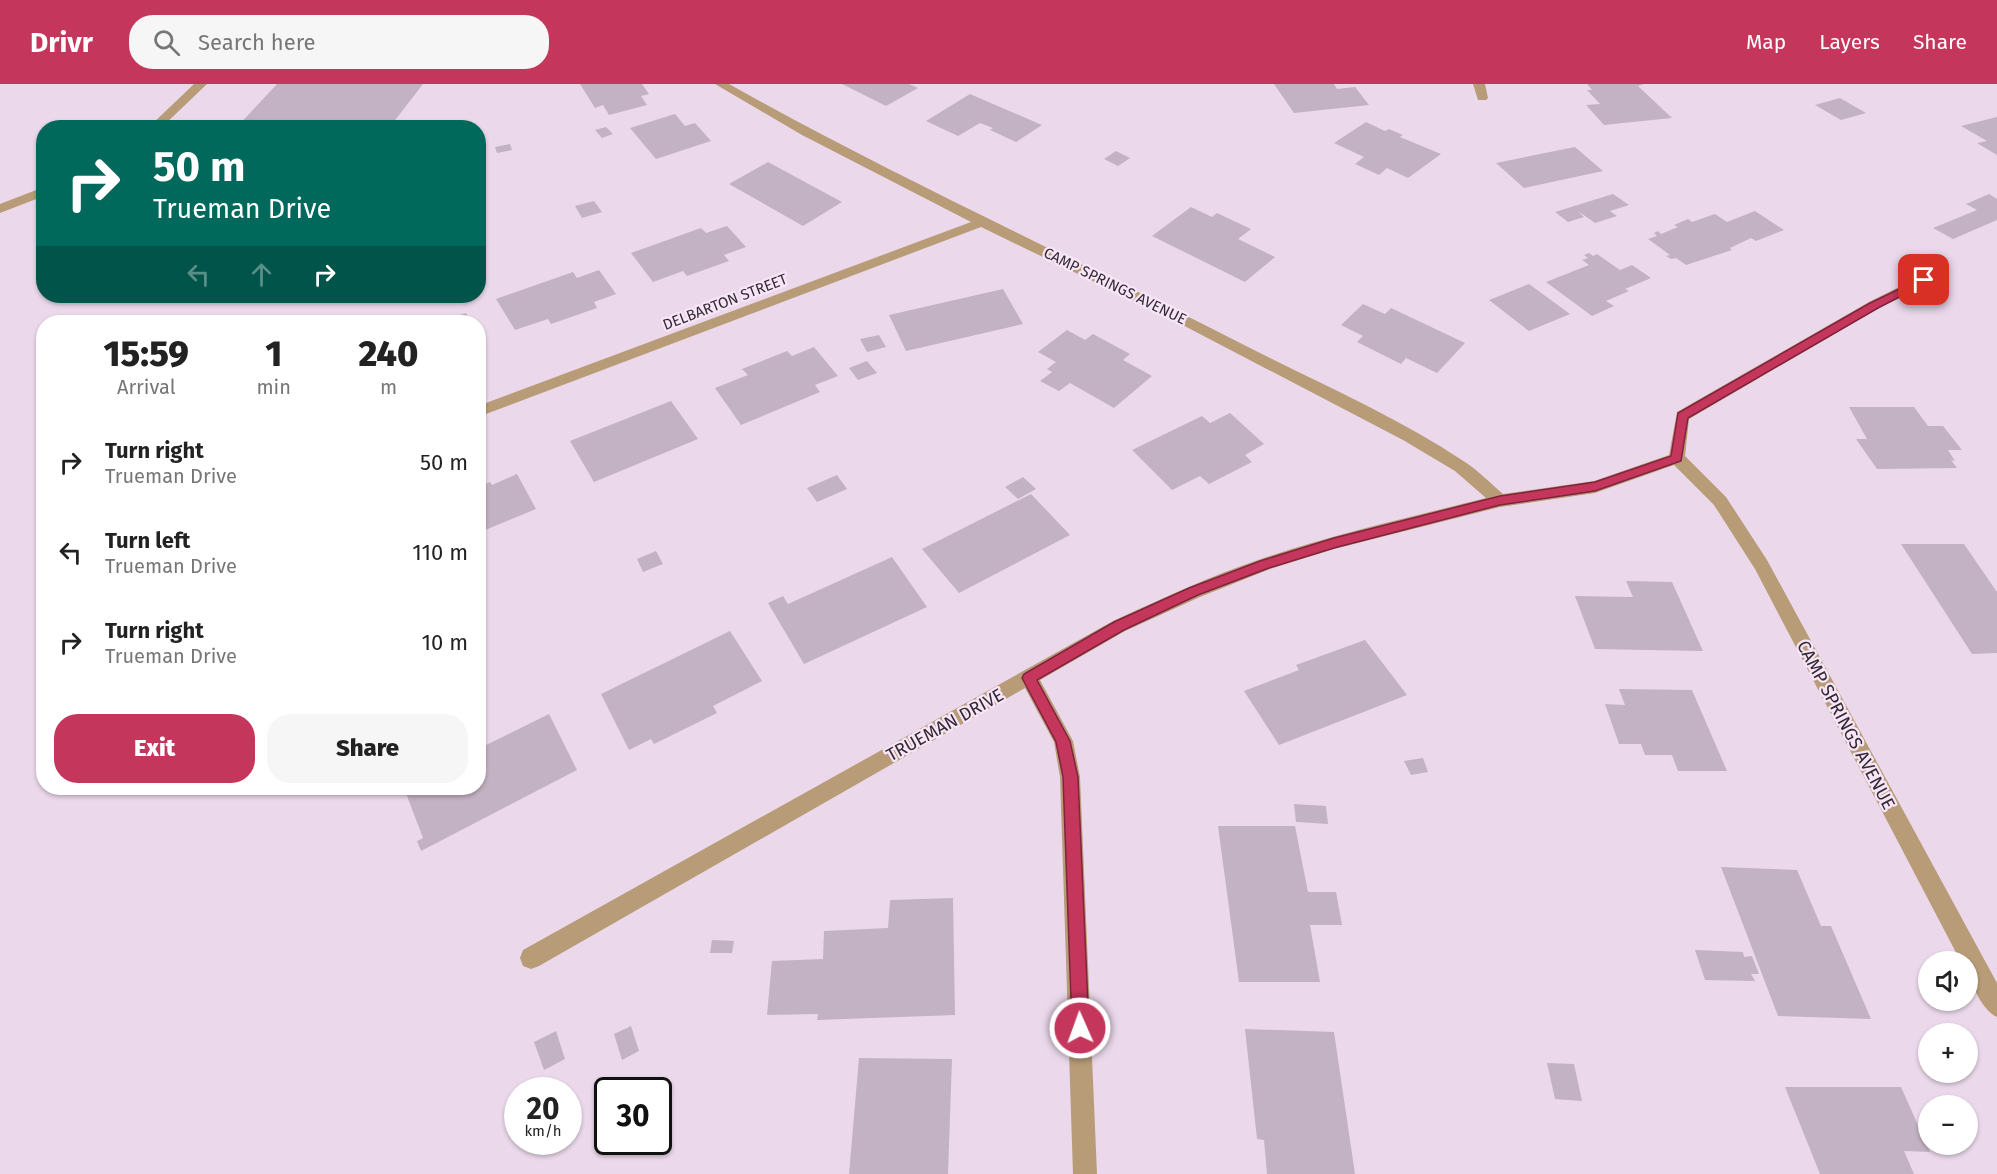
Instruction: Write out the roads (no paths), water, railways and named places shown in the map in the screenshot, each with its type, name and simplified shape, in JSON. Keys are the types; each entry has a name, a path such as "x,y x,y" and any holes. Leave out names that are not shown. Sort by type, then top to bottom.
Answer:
{"street":[{"path":"163,120 201,84"},
{"name":"CAMP SPRINGS AVENUE","path":"721,84 797,127 982,222 1180,318 1409,436 1461,467 1500,501"},
{"path":"1479,84 1482,98"},
{"path":"0,210 36,194"},
{"name":"DELBARTON STREET","path":"486,409 982,222"},
{"path":"1677,458 1682,416 1874,305 1940,272"},
{"name":"CAMP SPRINGS AVENUE","path":"1677,458 1720,501 1761,565 1997,1006"},
{"name":"TRUEMAN DRIVE","path":"531,957 1119,626 1194,592 1265,564 1334,543 1500,501 1595,487 1677,458"},
{"path":"1029,678 1063,741 1070,777 1085,1174"}]}
